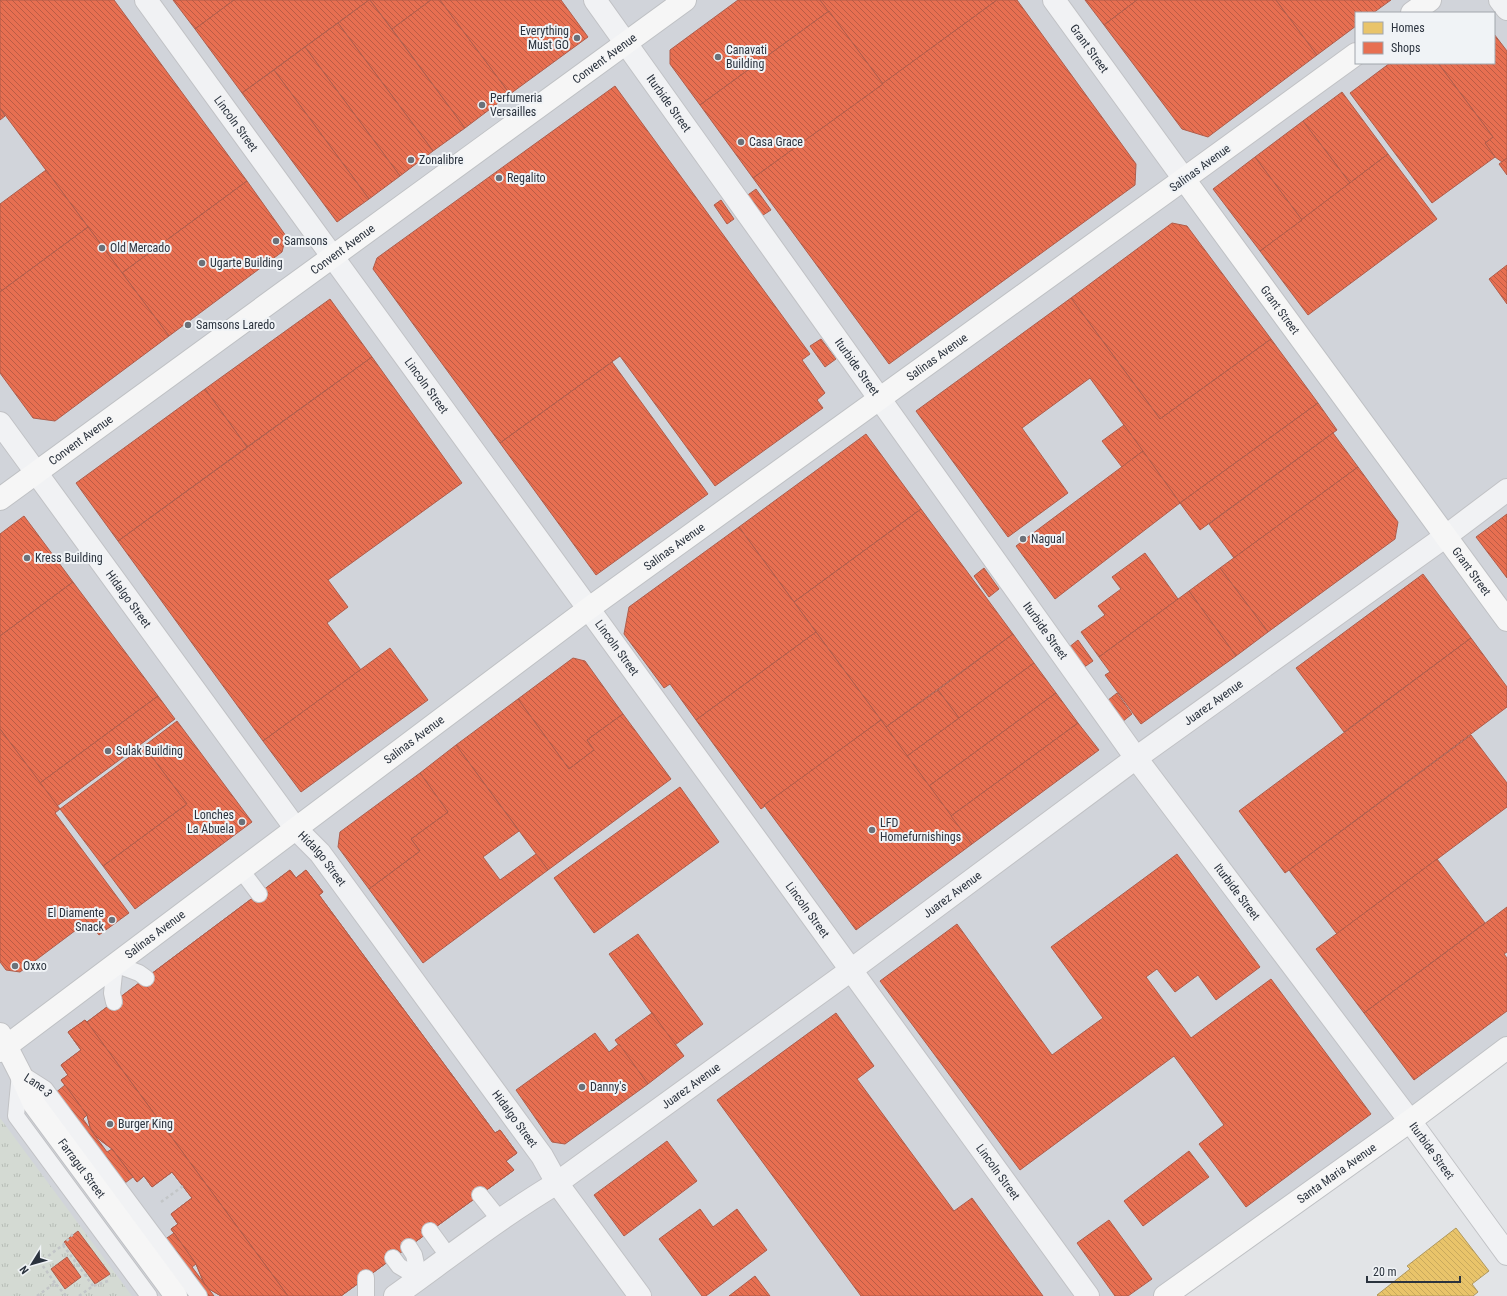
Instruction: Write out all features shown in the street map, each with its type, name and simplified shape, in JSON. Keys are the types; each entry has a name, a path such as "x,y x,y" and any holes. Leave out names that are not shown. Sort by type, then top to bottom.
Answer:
{"main road":[{"name":"Convent Avenue","path":"0,499 685,0"},
{"path":"1413,12 1430,0"},
{"name":"Salinas Avenue","path":"2,1044 115,964 296,830 588,609 1184,180 1355,55"},
{"name":"Grant Street","path":"1184,180 1507,620"},
{"name":"Farragut Street","path":"2,1044 20,1073 34,1104 176,1296"},
{"name":"Santa Maria Avenue","path":"1165,1296 1410,1121 1507,1048"}],"street":[{"name":"Lincoln Street","path":"146,0 1088,1296"},
{"name":"Iturbide Street","path":"595,0 1136,758 1410,1121 1507,1254"},
{"name":"Grant Street","path":"1054,0 1184,180"},
{"path":"1500,0 1507,9"},
{"name":"Hidalgo Street","path":"0,423 296,830 320,853 542,1156 557,1183 640,1296"},
{"name":"Juarez Avenue","path":"395,1296 500,1220 557,1183 851,970 1136,758 1446,536 1507,490"}],"lane":[{"path":"241,870 259,894"},
{"path":"114,1002 112,993 115,964 139,973 146,978"},
{"name":"Lane 3","path":"149,1296 16,1116 20,1073 45,1089 199,1296"},
{"path":"480,1195 500,1220"},
{"path":"430,1231 449,1257"},
{"path":"409,1247 414,1255 420,1278"},
{"path":"393,1258 399,1266 420,1278"},
{"path":"366,1278 366,1296"}],"path":[{"path":"160,1203 183,1186"},
{"path":"66,1296 40,1262 63,1244 73,1233"},
{"path":"63,1244 93,1286"},
{"path":"79,1296 93,1286 108,1281"},
{"path":"37,1296 56,1282"}],"shaded area":[{"path":"0,0 1507,0 1507,1048 1165,1296 0,1296"}],"green space":[{"path":"0,1118 132,1296 0,1296"}],"building: Homes":[{"path":"1456,1228 1489,1271 1472,1284 1478,1292 1473,1296 1377,1295 1410,1269 1407,1266"}],"building: Shops":[{"path":"0,0 114,0 247,181 122,273 0,108"},
{"path":"173,0 234,0 195,29"},
{"path":"234,0 369,0 242,93 195,29"},
{"path":"369,0 465,128 433,151 338,23"},
{"path":"370,0 431,0 392,29"},
{"path":"431,0 440,0 510,94 465,128 392,29"},
{"path":"440,0 561,0 588,37 510,94"},
{"name":"Canavati Building","path":"738,0 820,0 829,11 700,105 670,64 670,50"},
{"path":"820,0 997,0 883,84"},
{"path":"997,0 1017,0 1136,164 1135,185 889,364 753,178"},
{"path":"1085,0 1137,0 1104,25"},
{"path":"1137,0 1276,0 1317,55 1208,137 1182,129 1104,25"},
{"path":"1276,0 1391,0 1374,12 1355,12 1355,27 1317,55"},
{"path":"829,11 883,84 753,178 700,105"},
{"path":"338,23 433,151 400,176 305,47"},
{"path":"1495,35 1507,51 1507,158 1502,162 1495,157 1485,143 1493,137 1439,64 1495,64"},
{"path":"305,47 400,176 369,199 274,70"},
{"path":"1389,64 1439,64 1493,137 1485,143 1495,157 1432,203 1350,93"},
{"path":"274,70 369,199 337,222 242,93"},
{"path":"615,86 810,354 802,360 825,393 817,400 823,408 715,486 620,356 500,443 373,269 377,258"},
{"path":"1342,92 1388,154 1350,183 1303,121"},
{"path":"0,108 5,116 0,120"},
{"path":"1303,121 1350,183 1302,220 1255,157"},
{"path":"1388,154 1437,219 1308,315 1260,251"},
{"path":"1255,157 1302,220 1260,251 1213,189"},
{"path":"1507,158 1507,175 1499,164"},
{"path":"46,170 88,227 0,292 0,204"},
{"name":"Ugarte Building","path":"247,181 286,236 282,252 169,336 122,273"},
{"path":"756,189 771,210 760,217 745,197"},
{"path":"721,200 734,219 727,224 714,205"},
{"path":"1172,223 1187,226 1271,339 1160,419 1071,298"},
{"path":"88,227 169,336 55,421 33,418 0,373 0,292"},
{"path":"1507,265 1507,304 1489,279"},
{"path":"1071,298 1160,419 1271,339 1318,403 1180,503 1090,378 1022,428 1068,493 1008,537 916,411"},
{"path":"330,299 372,357 247,447 205,389"},
{"path":"821,339 836,359 825,367 810,346"},
{"path":"372,357 462,483 328,580 348,607 327,623 361,670 263,741 118,541"},
{"path":"612,362 708,494 596,575 500,443"},
{"path":"205,389 247,447 118,541 76,483"},
{"path":"1318,403 1337,430 1200,530 1180,503"},
{"path":"1124,425 1143,451 1122,467 1102,441"},
{"path":"1333,433 1358,467 1234,558 1209,524"},
{"path":"866,434 921,509 794,602 739,527"},
{"path":"1143,451 1180,503 1055,599 1016,546"},
{"path":"1358,467 1398,522 1395,539 1268,632 1220,568"},
{"path":"921,509 1013,634 886,727 794,602"},
{"path":"1507,514 1507,578 1476,537"},
{"name":"Kress Building","path":"24,516 73,582 0,636 0,534"},
{"path":"739,527 816,632 696,720 670,684 664,688 624,634 629,607"},
{"path":"1145,553 1178,599 1099,657 1081,632 1105,615 1098,606 1121,589 1112,577"},
{"path":"984,568 999,589 989,597 974,576"},
{"path":"1220,568 1268,632 1236,656 1189,591"},
{"path":"1423,574 1471,638 1344,732 1296,668"},
{"path":"73,582 158,696 40,783 0,729 0,636"},
{"path":"1189,591 1236,656 1141,724 1105,675 1110,672 1099,657"},
{"path":"816,632 881,720 761,809 696,720"},
{"path":"1013,634 1034,663 959,718 938,690"},
{"path":"1471,638 1507,687 1507,707 1285,873 1239,811"},
{"path":"1078,640 1093,661 1083,668 1068,648"},
{"path":"390,648 428,700 301,792 263,741"},
{"path":"573,658 585,661 623,714 587,740 594,750 569,769 518,699"},
{"path":"1034,663 1056,693 929,786 907,756"},
{"path":"938,690 959,718 907,756 886,727"},
{"path":"1056,693 1078,723 951,816 929,786"},
{"path":"1117,693 1132,714 1122,722 1107,701"},
{"name":"Sulak Building","path":"158,696 175,719 57,806 40,783"},
{"path":"518,699 569,769 594,750 587,740 623,714 671,779 548,870 456,745"},
{"name":"LFD Homefurnishings","path":"881,720 972,844 856,930 764,805"},
{"path":"177,721 252,822 135,909 103,866 187,804 144,746"},
{"path":"1078,723 1099,750 972,844 951,816"},
{"path":"0,729 60,809 55,813 129,913 99,935 88,921 20,972 6,970 0,962"},
{"path":"1471,735 1507,783 1507,807 1337,934 1289,870"},
{"path":"456,745 519,831 483,857 500,880 536,854 548,870 423,963 369,889 420,851 411,839 448,812 420,773"},
{"path":"144,746 187,804 103,866 60,809"},
{"path":"420,773 448,812 411,839 420,851 369,889 338,847 340,832"},
{"path":"680,787 719,842 594,933 554,878"},
{"path":"1177,854 1260,967 1216,1000 1198,975 1175,992 1157,969 1146,977 1191,1038 1271,979 1371,1114 1246,1207 1199,1144 1224,1125 1174,1056 1020,1170 880,981 957,924 1052,1055 1103,1018 1051,947"},
{"path":"1437,859 1485,923 1364,1013 1316,949"},
{"path":"290,870 296,878 306,870 323,892 319,895 495,1133 500,1130 517,1153 506,1161 514,1170 341,1296 221,1296 209,1289 204,1283 196,1264 171,1229 178,1224 171,1214 192,1198 172,1172 152,1187 144,1176 137,1182 112,1149 94,1134 90,1127 87,1115 61,1080 68,1075 61,1065 81,1050 68,1032 85,1020 87,1022"},
{"path":"290,870 296,878 306,870 323,892 319,895 495,1133 500,1130 517,1153 506,1161 514,1170 341,1296 288,1296 87,1022"},
{"path":"1507,907 1507,952 1504,954 1507,958 1507,1011 1414,1080 1364,1013"},
{"path":"638,934 703,1024 675,1045 609,954"},
{"path":"652,1013 684,1056 648,1084 615,1040"},
{"path":"836,1013 874,1066 857,1079 954,1211 972,1198 1043,1296 861,1296 717,1100"},
{"path":"85,1020 288,1296 221,1296 209,1289 204,1283 196,1264 171,1229 178,1224 171,1214 192,1198 172,1172 152,1187 144,1176 137,1182 112,1149 94,1134 90,1127 87,1115 61,1080 68,1075 61,1065 81,1050 68,1032"},
{"name":"Danny's","path":"595,1033 609,1052 619,1044 648,1084 565,1144 552,1142 516,1090"},
{"path":"65,1085 87,1115 83,1119 107,1152 112,1149 133,1177 117,1189 49,1098"},
{"path":"667,1141 697,1181 624,1236 594,1195"},
{"path":"1189,1151 1209,1177 1143,1226 1124,1201"},
{"path":"700,1209 713,1227 737,1209 767,1250 706,1296 702,1296 659,1239"},
{"path":"1109,1220 1152,1279 1128,1296 1115,1296 1077,1243"},
{"path":"78,1231 110,1274 95,1284 64,1242"},
{"path":"174,1233 196,1264 192,1267 214,1296 195,1296 157,1245"},
{"path":"67,1257 81,1277 65,1289 51,1269"},
{"path":"755,1276 770,1296 729,1296"}],"place":[{"name":"Everything Must GO","path":"577,38"},
{"name":"Canavati Building","path":"718,57"},
{"name":"Perfumeria Versailles","path":"482,105"},
{"name":"Casa Grace","path":"741,142"},
{"name":"Zonalibre","path":"411,160"},
{"name":"Regalito","path":"499,178"},
{"name":"Samsons","path":"276,241"},
{"name":"Old Mercado","path":"102,248"},
{"name":"Ugarte Building","path":"202,263"},
{"name":"Samsons Laredo","path":"188,325"},
{"name":"Nagual","path":"1023,539"},
{"name":"Kress Building","path":"27,558"},
{"name":"Sulak Building","path":"108,751"},
{"name":"Lonches La Abuela","path":"242,822"},
{"name":"LFD Homefurnishings","path":"872,830"},
{"name":"El Diamente Snack","path":"112,920"},
{"name":"Oxxo","path":"15,966"},
{"name":"Danny's","path":"582,1087"},
{"name":"Burger King","path":"110,1124"}]}
